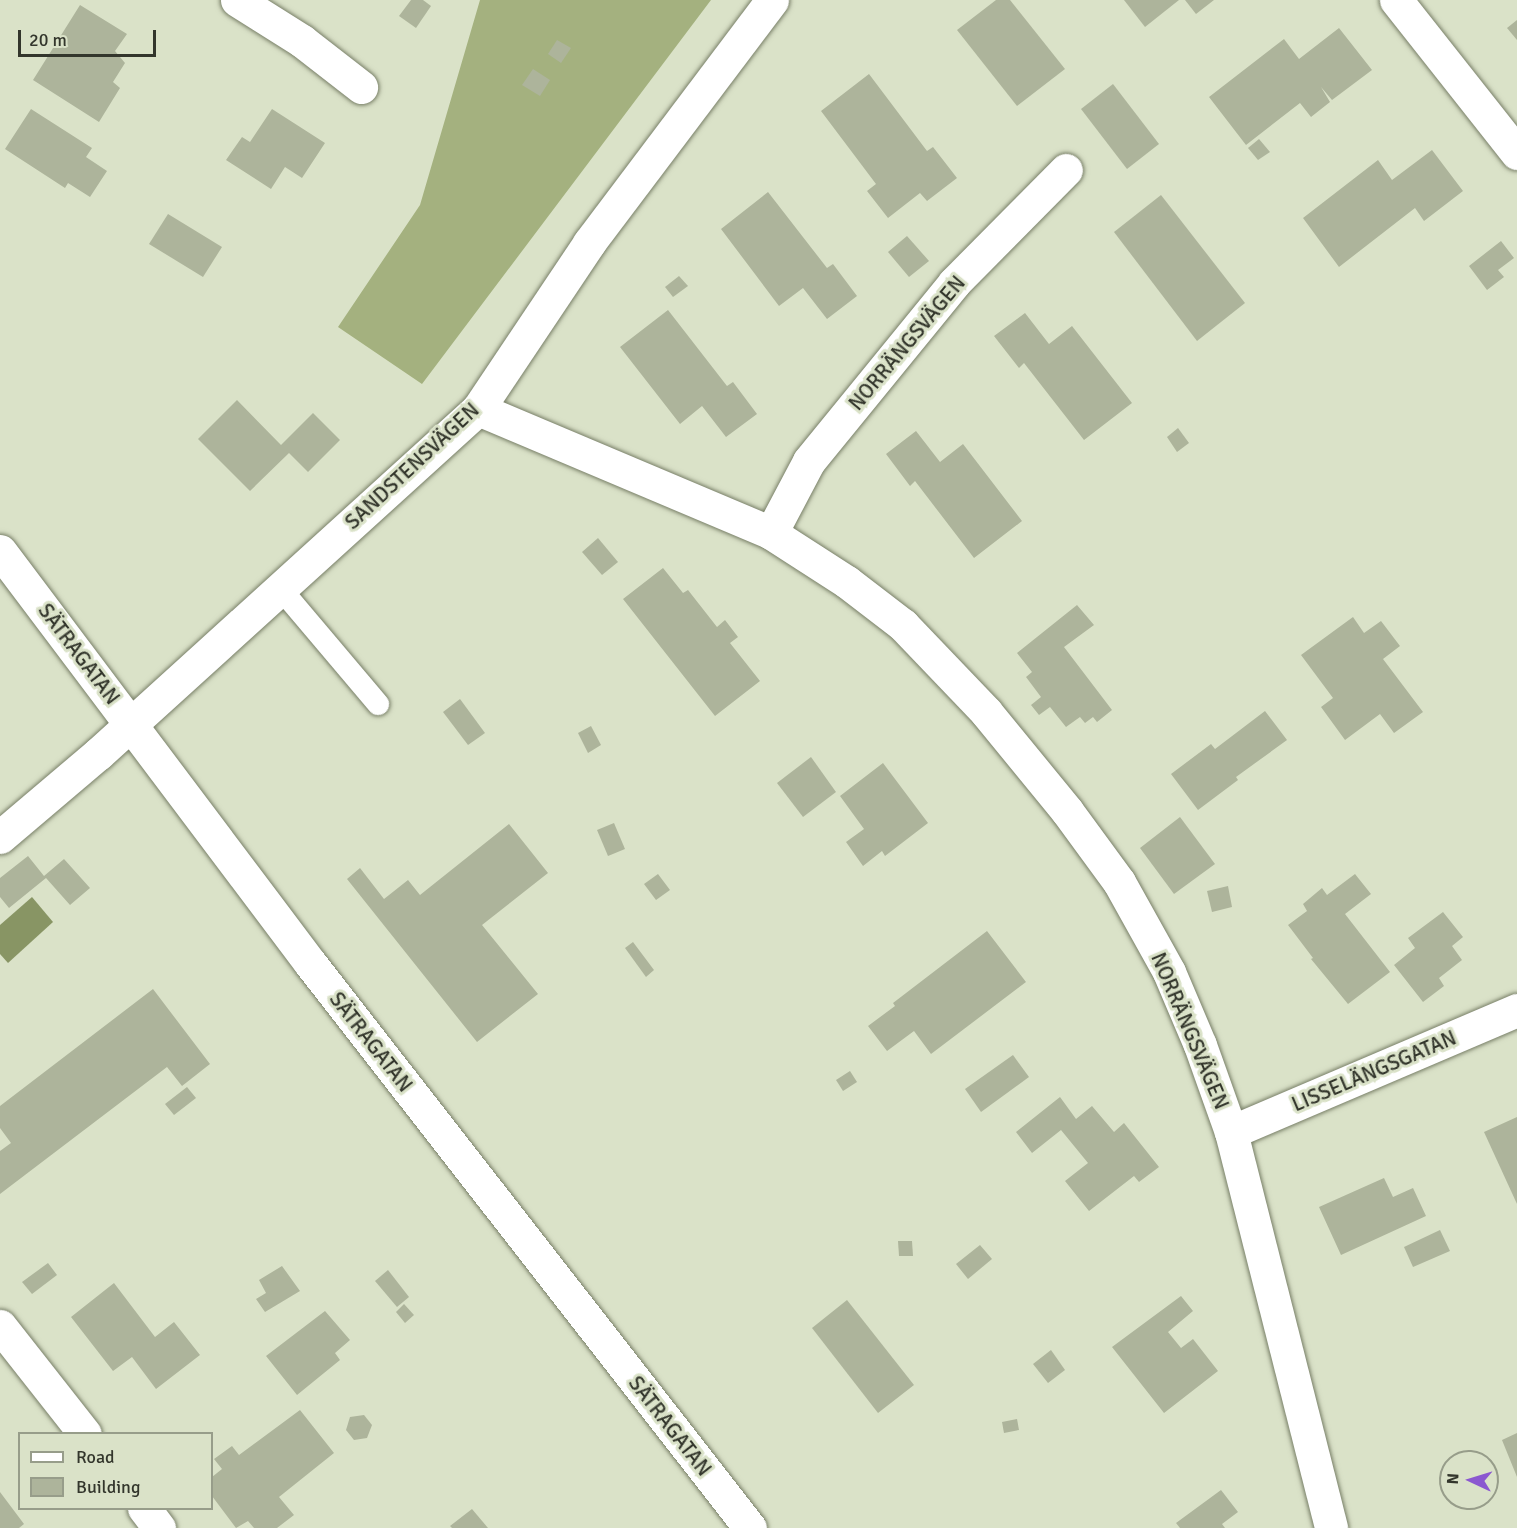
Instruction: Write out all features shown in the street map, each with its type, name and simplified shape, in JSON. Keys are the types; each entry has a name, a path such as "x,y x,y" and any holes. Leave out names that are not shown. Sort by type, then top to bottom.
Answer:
{"street":[{"path":"237,0 302,41 361,87"},
{"name":"SANDSTENSVÄGEN","path":"0,837 131,724 478,409 589,243 772,0"},
{"path":"1396,0 1517,153"},
{"name":"NORRÄNGSVÄGEN","path":"771,533 809,461 954,283 1066,170"},
{"name":"NORRÄNGSVÄGEN","path":"478,409 771,533 847,582 903,625 986,712 1067,811 1119,882 1169,972 1200,1045 1231,1132 1331,1528"},
{"name":"SÄTRAGATAN","path":"0,551 310,963 750,1528"},
{"name":"LISSELÄNGSGATAN","path":"1231,1132 1517,1010"},
{"path":"0,1326 83,1432"},
{"path":"145,1510 159,1528"}],"lane":[{"path":"280,588 378,704"}],"shaded area":[{"path":"480,0 711,0 422,384 338,327 420,205"},
{"path":"32,897 53,922 8,963 0,954 0,925"}],"building":[{"path":"411,0 423,0 431,6 416,28 399,16"},
{"path":"996,0 1010,0 1065,69 1017,106 957,30"},
{"path":"1124,0 1179,0 1145,27"},
{"path":"1185,0 1214,0 1196,14"},
{"path":"80,5 127,34 115,51 125,63 113,82 120,88 99,122 33,80"},
{"path":"1517,20 1517,40 1507,28"},
{"path":"1339,28 1372,70 1332,100 1321,87 1330,102 1311,117 1300,103 1246,145 1209,97 1284,39 1299,59"},
{"path":"557,40 571,48 561,63 548,54"},
{"path":"533,69 550,80 540,96 522,85"},
{"path":"869,74 927,151 933,147 957,178 927,201 920,193 888,218 867,191 876,184 821,111"},
{"path":"1113,84 1159,144 1127,169 1081,109"},
{"path":"31,109 92,148 86,157 107,171 90,197 68,183 65,188 5,149"},
{"path":"272,109 325,143 302,178 285,167 271,189 226,160 242,137 250,142"},
{"path":"1259,139 1270,152 1258,160 1248,148"},
{"path":"1432,150 1463,191 1424,221 1415,208 1339,267 1303,218 1378,160 1392,180"},
{"path":"768,192 827,268 833,264 857,296 827,319 803,288 779,306 721,229"},
{"path":"1161,195 1245,303 1197,341 1114,232"},
{"path":"168,214 222,247 203,277 149,244"},
{"path":"907,236 929,261 909,277 888,252"},
{"path":"1501,241 1514,258 1498,270 1504,277 1487,290 1469,266"},
{"path":"679,276 688,286 673,297 665,287"},
{"path":"668,310 727,386 733,382 757,414 726,437 702,406 680,424 620,347"},
{"path":"1025,313 1049,344 1072,326 1132,403 1084,440 1024,363 1019,368 994,336"},
{"path":"237,400 281,445 313,413 340,440 308,472 289,453 250,491 198,439"},
{"path":"1178,428 1189,443 1177,452 1167,437"},
{"path":"916,431 940,462 963,444 1022,521 974,558 915,481 910,486 886,454"},
{"path":"598,538 618,562 602,575 582,552"},
{"path":"663,568 683,593 688,590 717,627 725,620 738,637 730,643 760,681 715,716 623,599"},
{"path":"1077,605 1094,625 1064,647 1112,710 1097,722 1093,717 1085,723 1080,717 1066,727 1050,707 1039,715 1031,705 1041,697 1026,677 1032,672 1017,653"},
{"path":"1353,617 1364,633 1381,621 1400,646 1383,659 1423,712 1394,733 1380,714 1345,740 1321,707 1333,698 1301,655"},
{"path":"460,699 485,733 468,745 443,712"},
{"path":"1265,711 1287,740 1236,777 1238,780 1198,810 1171,774 1211,744 1215,749"},
{"path":"591,726 601,745 588,753 578,733"},
{"path":"811,757 836,792 803,817 777,783"},
{"path":"883,763 928,823 885,856 882,851 863,866 846,842 864,829 840,796"},
{"path":"1180,817 1215,864 1174,894 1140,848"},
{"path":"614,823 625,849 608,856 597,830"},
{"path":"509,824 548,873 482,925 538,994 477,1042 347,879 360,868 384,899 408,880 420,895"},
{"path":"28,856 44,876 64,859 90,888 70,905 46,878 9,908 0,897 0,878"},
{"path":"658,874 670,890 656,900 644,884"},
{"path":"1355,874 1371,894 1345,914 1390,972 1348,1004 1311,959 1313,958 1288,925 1307,911 1303,904 1322,888 1327,895"},
{"path":"1228,886 1232,907 1212,912 1207,891"},
{"path":"1443,912 1463,937 1452,946 1462,960 1439,978 1444,986 1423,1002 1394,965 1415,948 1408,938"},
{"path":"987,931 1026,982 931,1054 914,1031 887,1051 868,1026 895,1006 893,1003"},
{"path":"633,942 654,970 646,977 625,948"},
{"path":"153,989 210,1064 182,1086 167,1067 0,1194 0,1151 11,1143 0,1128 0,1106"},
{"path":"1013,1055 1029,1077 981,1112 965,1089"},
{"path":"850,1071 857,1082 843,1091 836,1080"},
{"path":"187,1087 196,1098 174,1115 165,1104"},
{"path":"1060,1097 1076,1119 1092,1106 1114,1132 1124,1123 1159,1167 1139,1182 1134,1176 1089,1211 1065,1181 1088,1163 1061,1130 1032,1153 1016,1132"},
{"path":"1517,1117 1517,1204 1484,1132"},
{"path":"1384,1178 1393,1197 1413,1188 1426,1216 1341,1255 1319,1207"},
{"path":"1440,1230 1450,1251 1413,1267 1404,1247"},
{"path":"898,1241 912,1241 913,1256 899,1256"},
{"path":"980,1245 992,1259 968,1279 956,1264"},
{"path":"48,1263 57,1275 32,1294 22,1282"},
{"path":"282,1266 300,1291 265,1312 256,1299 266,1293 259,1280"},
{"path":"388,1270 409,1297 397,1307 375,1281"},
{"path":"114,1283 155,1337 174,1322 200,1355 156,1389 132,1357 113,1371 71,1317"},
{"path":"1181,1296 1193,1311 1168,1332 1181,1348 1193,1339 1218,1371 1164,1413 1112,1347"},
{"path":"847,1300 914,1385 878,1413 812,1328"},
{"path":"404,1304 414,1315 405,1323 396,1312"},
{"path":"325,1311 350,1340 335,1353 340,1360 297,1395 266,1356"},
{"path":"1051,1350 1065,1370 1048,1383 1033,1364"},
{"path":"300,1410 334,1453 279,1497 294,1515 277,1528 254,1528 248,1521 236,1528 213,1497 213,1476 222,1469 214,1459 232,1446 239,1455"},
{"path":"364,1415 372,1425 367,1438 354,1440 346,1430 350,1417"},
{"path":"1017,1419 1019,1430 1004,1433 1002,1422"},
{"path":"1517,1433 1517,1477 1502,1440"},
{"path":"1221,1490 1238,1512 1222,1524 1225,1528 1180,1528 1176,1523"},
{"path":"0,1492 24,1524 19,1528 0,1528"},
{"path":"472,1509 488,1528 452,1528 450,1526"}]}
